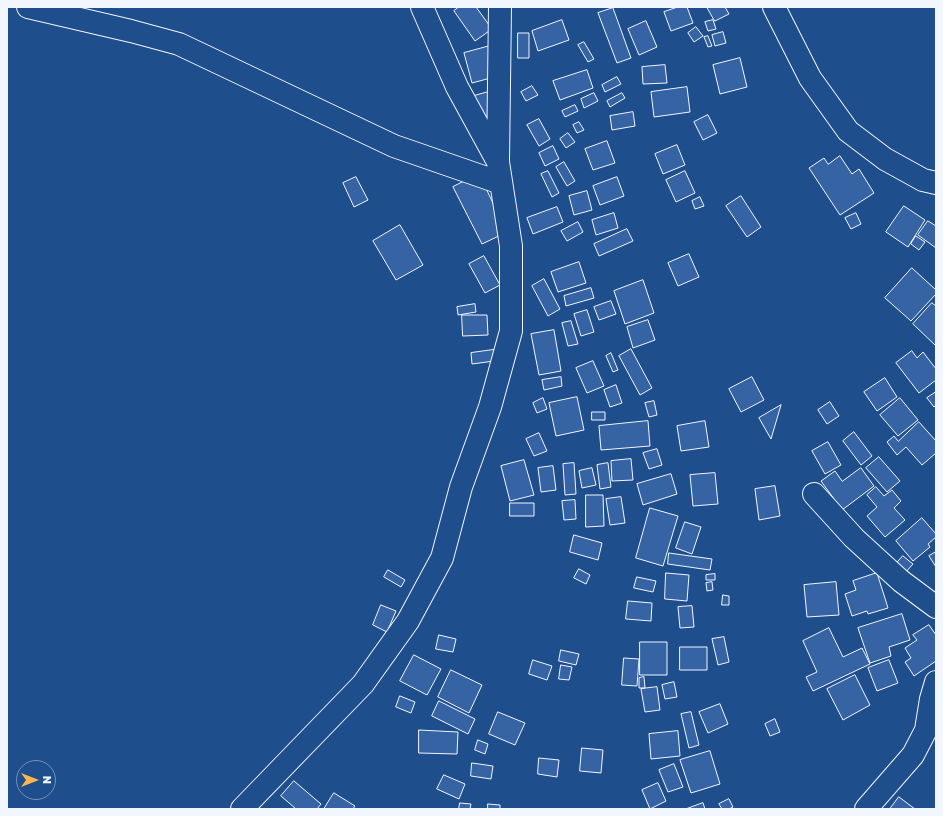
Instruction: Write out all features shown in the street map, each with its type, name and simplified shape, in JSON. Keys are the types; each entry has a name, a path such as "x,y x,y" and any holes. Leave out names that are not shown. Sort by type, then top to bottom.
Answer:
{"street":[{"path":"28,7 131,31 179,44 394,146 499,172"},
{"path":"422,7 457,87 499,172"},
{"path":"242,809 363,684 408,621 442,558 461,488 490,407 511,331 511,246 499,172 500,7"},
{"path":"774,7 810,78 848,131 885,159 923,180 936,183"},
{"path":"814,494 854,538 901,581 936,607"},
{"path":"866,809 913,755 926,730 931,699 936,682"}],"building":[{"path":"459,7 476,7 492,29 475,41 454,11"},
{"path":"678,7 687,7 693,23 671,31 664,12"},
{"path":"707,7 725,7 729,14 715,21"},
{"path":"613,8 631,58 617,63 598,13"},
{"path":"562,20 569,40 538,51 532,31"},
{"path":"713,20 716,29 708,31 705,22"},
{"path":"646,21 657,47 639,55 628,29"},
{"path":"696,27 703,36 694,42 688,33"},
{"path":"723,32 726,43 715,46 712,35"},
{"path":"518,33 529,33 529,58 518,58"},
{"path":"708,36 712,46 708,47 704,37"},
{"path":"584,42 594,59 588,62 578,45"},
{"path":"490,46 498,76 472,83 464,53"},
{"path":"740,58 747,87 720,94 713,65"},
{"path":"665,65 667,83 643,84 642,67"},
{"path":"587,70 593,88 560,100 553,81"},
{"path":"617,77 621,84 605,92 602,85"},
{"path":"532,86 538,95 526,101 521,92"},
{"path":"687,87 690,112 654,117 651,92"},
{"path":"492,91 501,124 483,128 474,96"},
{"path":"594,93 598,101 584,108 581,99"},
{"path":"622,93 625,98 610,107 607,101"},
{"path":"575,105 578,111 565,117 562,111"},
{"path":"633,112 635,126 612,130 610,116"},
{"path":"708,115 717,133 703,140 694,122"},
{"path":"539,119 550,139 539,146 527,125"},
{"path":"579,122 584,130 577,133 573,125"},
{"path":"568,133 575,142 566,148 560,139"},
{"path":"607,141 615,163 593,170 585,149"},
{"path":"677,145 685,165 663,174 655,154"},
{"path":"553,146 559,159 545,166 539,153"},
{"path":"840,156 852,174 859,169 874,193 840,215 809,168 824,158 828,164"},
{"path":"564,162 575,181 567,186 556,167"},
{"path":"548,171 559,193 552,197 541,174"},
{"path":"685,171 695,193 676,202 666,180"},
{"path":"479,174 507,232 482,244 453,187"},
{"path":"356,177 368,200 354,207 343,183"},
{"path":"617,177 624,196 600,205 593,186"},
{"path":"587,191 592,210 574,215 569,196"},
{"path":"741,196 761,227 747,237 726,206"},
{"path":"700,197 704,206 695,209 692,201"},
{"path":"904,206 925,220 908,247 886,232"},
{"path":"557,207 563,222 533,234 527,218"},
{"path":"614,213 618,228 596,235 592,220"},
{"path":"856,213 861,224 851,229 845,218"},
{"path":"928,221 936,226 936,248 918,235"},
{"path":"578,222 583,232 567,241 561,231"},
{"path":"400,225 423,265 396,280 373,241"},
{"path":"627,229 633,241 599,256 594,244"},
{"path":"916,236 925,242 919,250 911,244"},
{"path":"689,254 699,277 678,286 668,263"},
{"path":"484,256 500,285 485,293 469,264"},
{"path":"579,262 586,283 558,292 551,272"},
{"path":"912,268 936,290 936,294 911,321 885,298"},
{"path":"544,279 560,309 548,316 532,286"},
{"path":"643,280 654,313 625,324 614,291"},
{"path":"591,288 594,298 566,306 564,296"},
{"path":"611,301 616,314 599,320 594,307"},
{"path":"932,303 936,306 936,346 913,324"},
{"path":"475,304 476,312 458,315 457,307"},
{"path":"587,310 594,332 581,336 574,314"},
{"path":"462,315 487,315 488,335 463,336"},
{"path":"648,320 655,340 633,348 627,327"},
{"path":"571,321 578,344 568,346 562,323"},
{"path":"554,330 561,371 539,375 531,334"},
{"path":"500,349 502,360 472,364 471,353"},
{"path":"631,349 652,388 640,395 619,356"},
{"path":"912,351 917,358 923,352 936,369 936,380 919,393 896,363"},
{"path":"611,353 618,370 613,372 606,356"},
{"path":"593,361 604,386 587,393 576,368"},
{"path":"561,377 562,386 544,390 542,380"},
{"path":"752,377 764,400 741,412 729,389"},
{"path":"885,378 897,397 877,411 864,392"},
{"path":"616,385 622,403 610,407 604,390"},
{"path":"936,392 936,405 934,407 927,398"},
{"path":"577,397 584,430 556,436 549,403"},
{"path":"543,398 547,409 537,413 533,403"},
{"path":"900,398 918,420 898,436 880,415"},
{"path":"654,401 657,415 649,417 645,403"},
{"path":"830,402 839,416 827,424 818,410"},
{"path":"781,405 771,439 759,418"},
{"path":"592,412 605,412 605,420 592,420"},
{"path":"648,421 650,446 601,450 599,426"},
{"path":"705,421 709,447 681,451 677,426"},
{"path":"919,422 936,441 936,453 922,465 906,447 897,455 887,442 894,436 898,441"},
{"path":"854,432 872,456 861,465 843,441"},
{"path":"539,433 547,451 534,456 526,439"},
{"path":"828,442 841,465 825,474 812,451"},
{"path":"657,449 662,465 649,469 643,453"},
{"path":"879,457 900,481 887,492 866,468"},
{"path":"631,459 633,480 612,481 611,461"},
{"path":"524,460 534,495 510,501 501,466"},
{"path":"574,463 576,494 565,495 563,464"},
{"path":"608,463 611,487 600,489 597,465"},
{"path":"553,466 556,490 541,492 538,468"},
{"path":"592,468 596,485 582,488 579,471"},
{"path":"861,468 874,486 842,510 821,481 835,471 842,481"},
{"path":"715,473 718,504 693,506 690,475"},
{"path":"671,474 677,494 643,505 637,484"},
{"path":"775,486 780,516 759,520 755,489"},
{"path":"876,487 884,496 892,490 901,501 894,508 905,520 885,537 867,516 877,507 867,495"},
{"path":"586,495 603,495 604,526 586,527"},
{"path":"621,497 625,523 610,525 606,499"},
{"path":"575,500 576,519 564,520 562,501"},
{"path":"510,503 534,503 534,516 510,516"},
{"path":"650,508 678,516 663,566 636,558"},
{"path":"922,518 936,534 936,537 928,544 930,547 913,561 896,541"},
{"path":"685,522 701,527 692,554 676,548"},
{"path":"574,535 602,543 598,560 570,552"},
{"path":"936,552 936,567 929,556"},
{"path":"669,553 712,559 710,570 668,564"},
{"path":"903,556 913,564 905,573 895,565"},
{"path":"579,569 590,575 586,584 574,578"},
{"path":"388,570 405,580 401,587 384,577"},
{"path":"666,573 689,575 687,601 665,599"},
{"path":"877,573 888,608 868,614 867,611 852,616 845,594 856,590 853,581"},
{"path":"715,574 715,580 706,580 706,575"},
{"path":"637,577 656,581 653,592 634,588"},
{"path":"712,582 713,590 707,591 706,583"},
{"path":"836,582 839,615 807,617 804,585"},
{"path":"723,595 729,596 729,605 722,605"},
{"path":"628,601 652,603 651,621 626,619"},
{"path":"381,605 396,611 387,632 373,625"},
{"path":"692,606 694,627 680,628 678,607"},
{"path":"902,614 910,640 889,647 891,656 870,663 858,628"},
{"path":"929,625 936,635 936,661 914,676 905,662 911,658 905,648 917,640 913,635"},
{"path":"829,628 843,657 862,648 870,664 813,691 806,677 817,672 803,641"},
{"path":"439,635 456,639 453,652 436,649"},
{"path":"724,637 729,662 718,665 712,639"},
{"path":"640,642 667,642 667,675 640,675"},
{"path":"680,647 707,647 707,670 680,670"},
{"path":"561,650 579,654 576,665 559,661"},
{"path":"414,655 441,669 427,695 400,681"},
{"path":"624,658 639,659 637,686 622,685"},
{"path":"533,660 552,666 547,680 529,674"},
{"path":"889,660 898,683 877,691 868,668"},
{"path":"561,665 572,667 569,680 559,679"},
{"path":"451,670 482,685 469,713 438,697"},
{"path":"855,675 870,705 843,720 827,689"},
{"path":"644,677 645,688 639,688 639,678"},
{"path":"674,682 677,697 665,699 662,685"},
{"path":"657,687 660,710 645,712 641,689"},
{"path":"400,696 415,702 411,713 396,707"},
{"path":"439,701 475,719 468,734 432,716"},
{"path":"720,704 728,724 708,733 699,712"},
{"path":"498,712 525,723 515,745 489,734"},
{"path":"691,712 699,745 689,748 681,714"},
{"path":"775,719 780,732 770,736 765,724"},
{"path":"419,730 458,732 457,754 419,753"},
{"path":"678,731 680,756 651,759 649,734"},
{"path":"478,740 488,744 485,754 475,750"},
{"path":"582,748 603,750 601,773 580,771"},
{"path":"710,751 720,784 691,793 680,760"},
{"path":"539,758 559,760 557,777 538,774"},
{"path":"472,763 493,766 491,779 471,776"},
{"path":"674,764 683,787 668,792 659,770"},
{"path":"444,775 465,784 459,799 437,789"},
{"path":"294,781 321,804 317,809 296,809 281,796"},
{"path":"658,783 666,801 650,809 642,790"},
{"path":"334,793 355,806 353,809 324,809"},
{"path":"899,797 915,809 890,809"},
{"path":"729,799 733,807 729,809 722,809 719,804"},
{"path":"460,803 471,804 470,809 459,809"},
{"path":"703,803 705,809 686,809"},
{"path":"488,804 500,805 500,809 488,809"}]}
